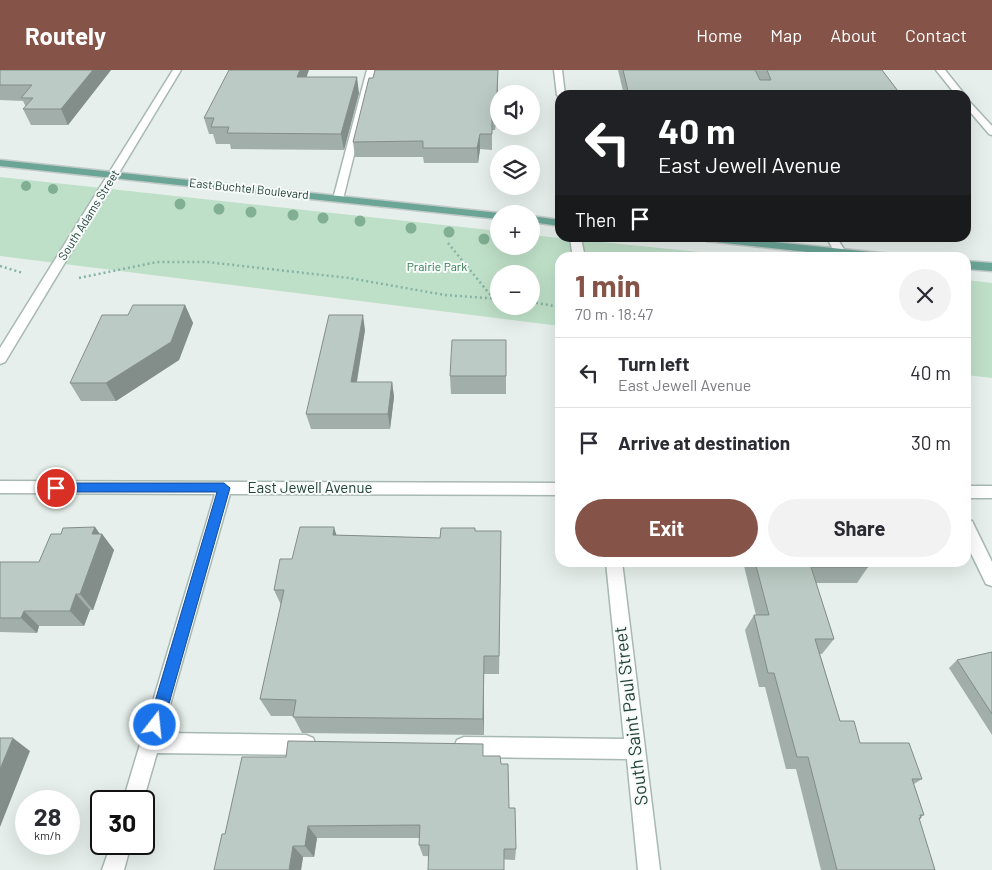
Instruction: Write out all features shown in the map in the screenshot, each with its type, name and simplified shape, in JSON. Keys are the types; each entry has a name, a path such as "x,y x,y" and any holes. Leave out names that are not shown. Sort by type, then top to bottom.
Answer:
{"main road":[{"name":"East Buchtel Boulevard","path":"0,163 490,215"},
{"path":"540,221 555,222"},
{"path":"747,242 848,252"},
{"path":"971,265 992,267"}],"street":[{"name":"South Adams Street","path":"0,359 177,70"},
{"path":"338,198 371,70"},
{"path":"558,70 560,90"},
{"path":"940,70 957,90"},
{"path":"971,107 992,132"},
{"path":"834,242 839,251"},
{"name":"East Jewell Avenue","path":"0,487 555,489"},
{"path":"136,790 224,488"},
{"path":"971,492 992,492"},
{"path":"971,536 992,579"},
{"name":"South Saint Paul Street","path":"615,567 649,870"},
{"path":"150,743 328,745"},
{"path":"447,747 635,749"},
{"path":"114,870 118,855"}],"path":[{"path":"448,244 490,296"},
{"path":"0,266 49,279 73,279 157,262 188,261 339,276 445,295 490,298"},
{"path":"540,304 555,306"}],"green space":[{"name":"Prairie Park","path":"0,177 490,230 490,255 540,255 540,236 555,237 555,242 600,242 699,252 555,252 555,325 0,256"},
{"path":"971,281 992,283 992,378 971,376"}],"building":[{"path":"0,70 93,70 61,109 23,109 33,98 21,98 32,85 0,85"},
{"path":"229,70 300,70 297,77 357,77 341,134 227,133 229,127 211,127 214,118 204,118"},
{"path":"375,70 498,70 497,85 490,85 490,134 480,134 477,148 423,148 423,141 353,142 369,78 373,78"},
{"path":"623,70 755,70 760,80 771,80 767,70 882,70 897,90 628,90"},
{"path":"133,305 185,305 171,342 106,383 70,383 102,315 128,315"},
{"path":"329,315 363,315 351,382 392,382 388,414 306,414"},
{"path":"452,340 506,340 506,376 450,376"},
{"path":"95,527 92,534 102,534 80,594 76,594 70,611 24,611 21,618 0,618 0,562 39,562 51,534 61,534 63,528"},
{"path":"300,527 334,527 333,535 440,538 441,528 475,528 475,531 501,531 499,656 484,656 483,719 293,717 296,700 260,699 284,590 274,590 280,559 292,559"},
{"path":"756,567 811,567 834,639 815,639 840,721 854,721 860,743 909,743 922,779 912,779 924,815 920,815 921,818 919,818 935,870 837,870 808,757 797,757 774,673 768,673 754,615 769,615"},
{"path":"992,652 992,714 957,660"},
{"path":"0,738 13,738 0,769"},
{"path":"288,741 483,744 483,756 500,756 501,764 508,764 509,808 515,808 516,849 504,849 504,870 428,870 429,845 419,845 420,825 308,826 305,846 293,846 289,870 214,870 222,834 225,834 242,757 286,757"}],"route":[{"path":"56,488 224,488 155,725"}]}
